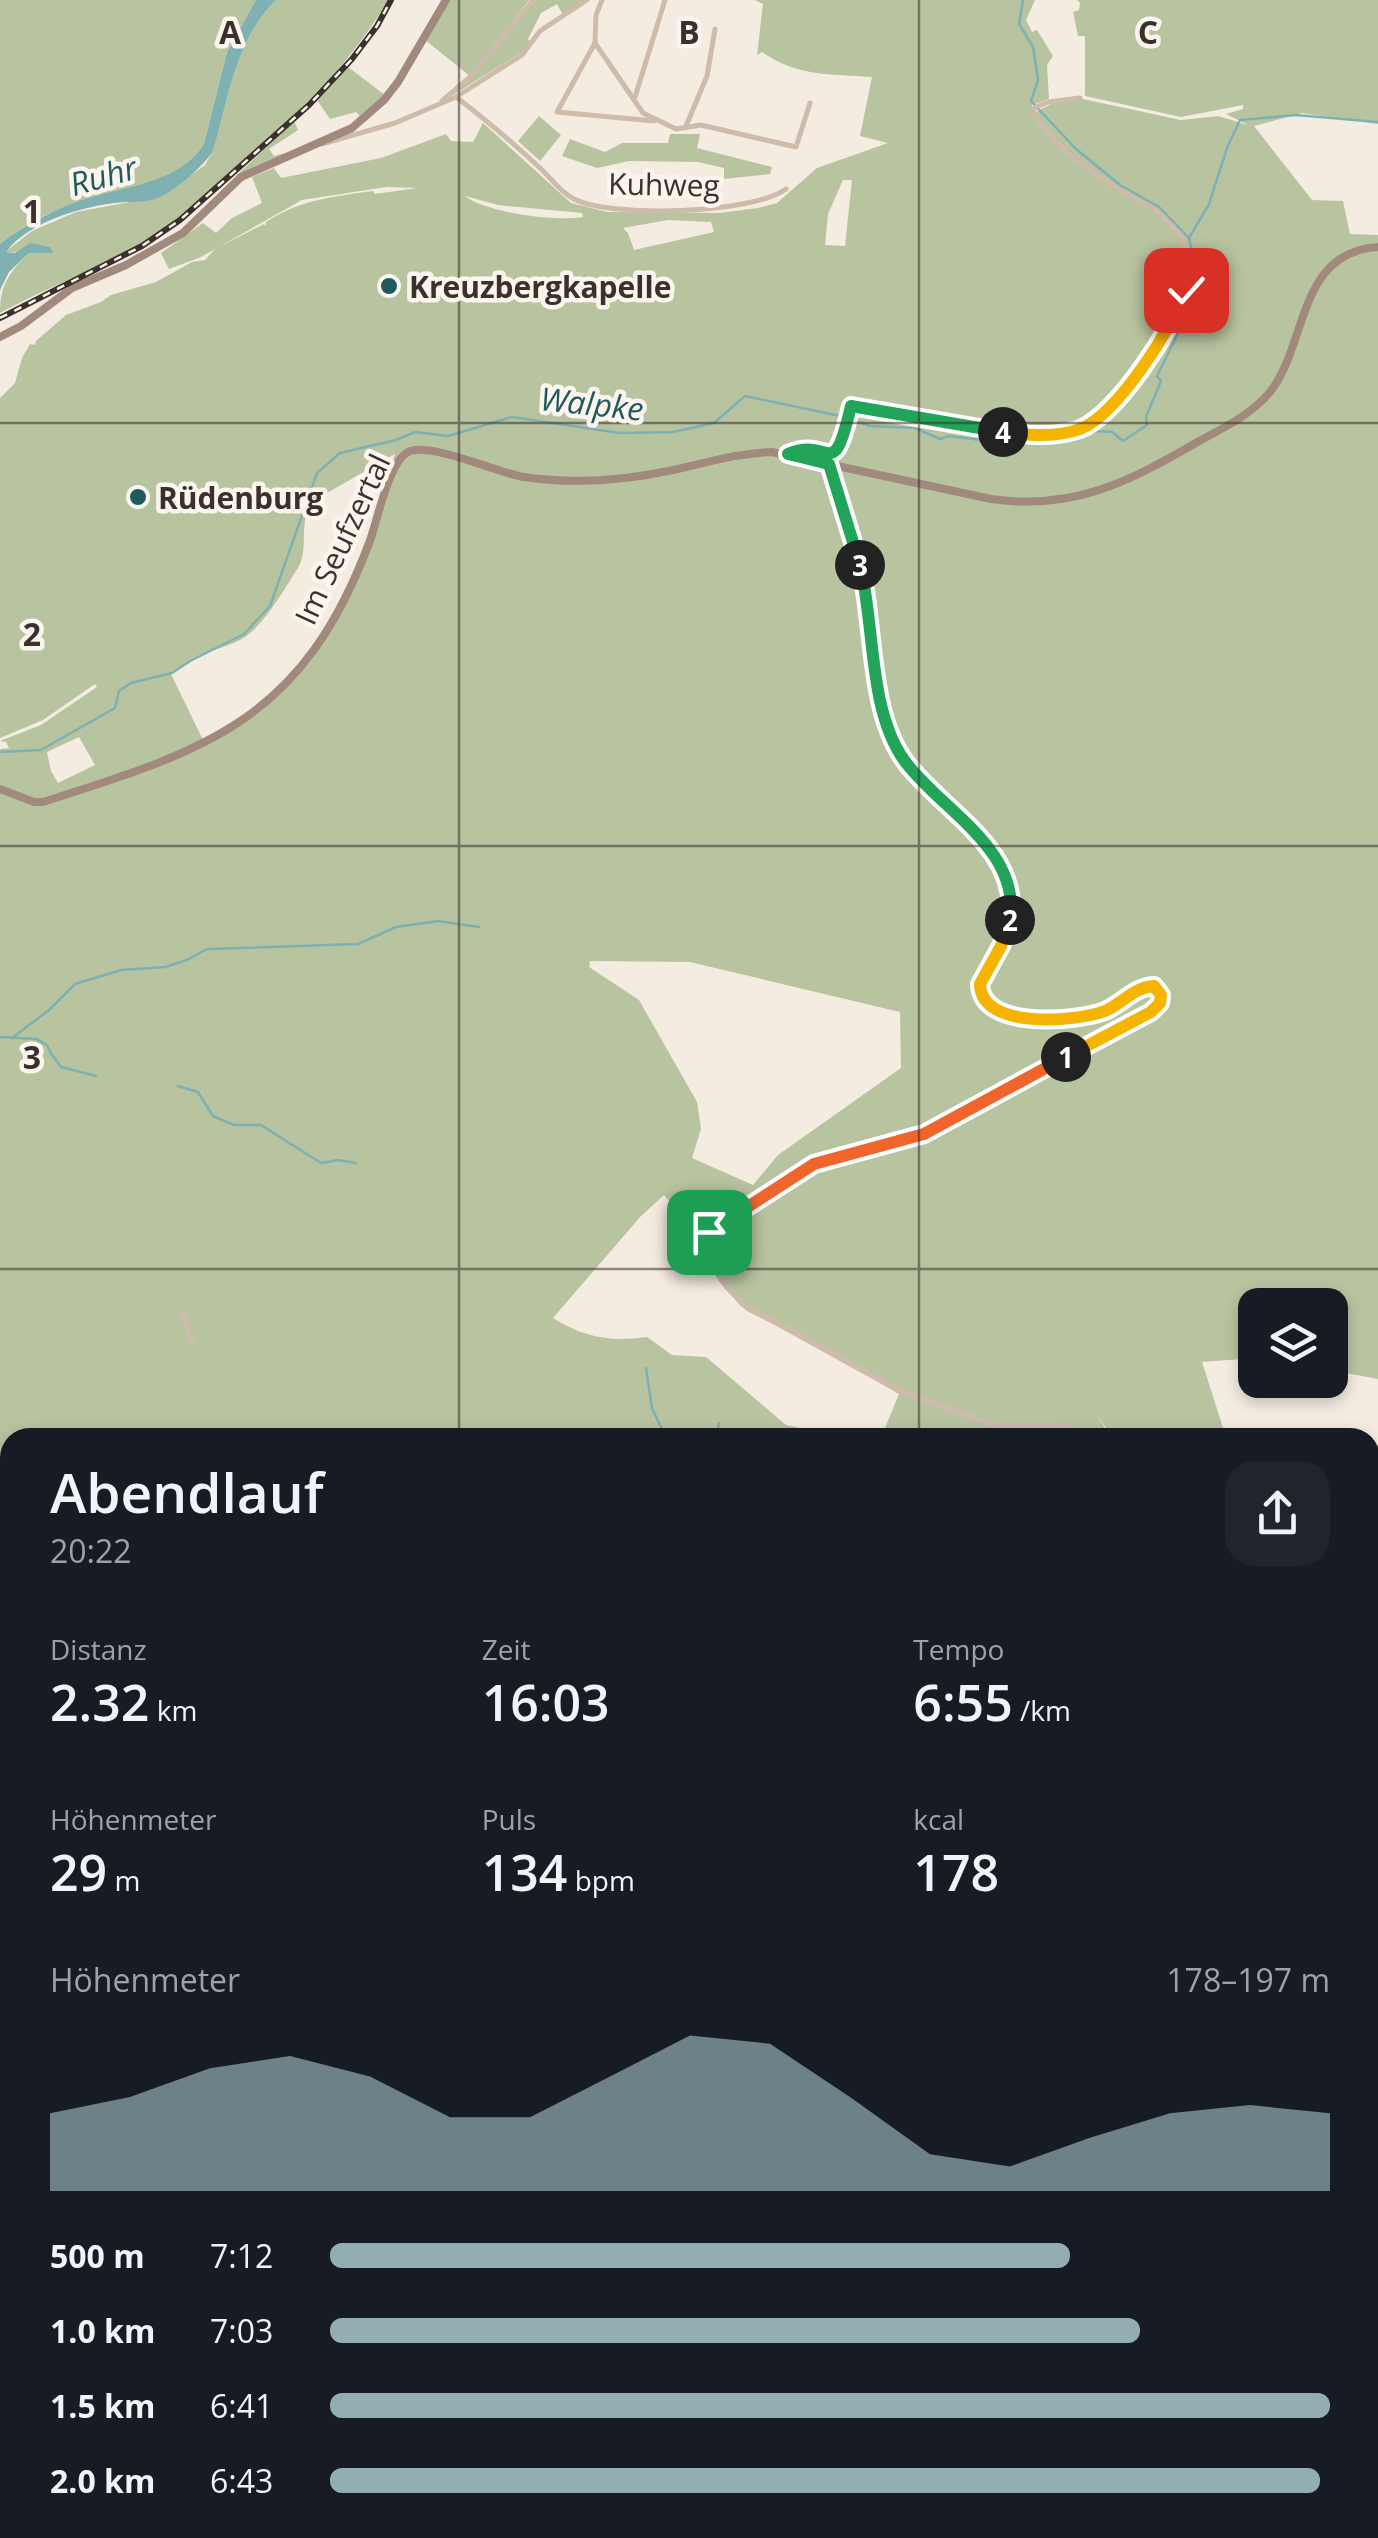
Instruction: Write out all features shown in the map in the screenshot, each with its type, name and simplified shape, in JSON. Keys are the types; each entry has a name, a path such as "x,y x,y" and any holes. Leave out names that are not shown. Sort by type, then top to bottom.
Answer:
{"main road":[{"path":"0,337 72,288 126,265 183,233 241,178 354,132 398,82 446,0"},
{"name":"Im Seufzertal","path":"0,789 37,802 97,785 194,749 268,702 302,668 330,622 369,544 395,466 408,452 422,448 486,469 548,480 624,478 735,455 788,454 1020,502 1064,500 1110,488 1258,405 1281,376 1319,280 1344,257 1378,248"}],"street":[{"path":"435,107 470,77 533,0"},
{"path":"354,132 456,97 522,54 540,31 587,0"},
{"path":"602,0 596,15 595,43 556,112 655,122 676,128 701,125 796,147 810,104"},
{"path":"634,98 665,0"},
{"path":"686,126 707,76 715,29"},
{"path":"595,43 643,113 655,122"},
{"name":"Kuhweg","path":"456,97 566,194 596,207 680,210 742,206 773,198 786,189"},
{"path":"788,454 804,450 836,452 843,444 851,406 1020,434 1079,429 1093,423 1115,401 1174,314 1186,290 1188,272 1180,236 1156,213 1099,177 1032,114 1038,106 1080,98"},
{"path":"829,464 862,572 883,710 894,742 909,766 969,826 1009,882 1010,924 981,981 984,1000 1006,1016 1044,1018 1099,1012 1145,986 1157,988 1162,1000 1151,1012 940,1126 905,1140 814,1164 717,1224 709,1232 704,1248 725,1286 743,1304 900,1391 996,1426 1072,1428"},
{"path":"183,1314 192,1342"}],"green space":[{"path":"0,0 256,0 227,52 204,144 193,158 180,169 147,184 47,215 0,244"},
{"path":"276,0 388,0 357,46 321,88 169,227 0,313 4,287 16,267 29,253 52,253 5,252 32,231 76,212 162,196 205,165 213,151 242,51"},
{"path":"447,0 529,0 470,76 425,40"},
{"path":"535,0 584,0 563,15 557,4 541,13 522,52 453,95"},
{"path":"755,0 1035,0 1026,20 1053,56 1047,65 1049,99 1032,105 1032,114 1062,98 1083,99 1181,120 1218,116 1248,125 1226,114 1243,109 1243,105 1181,117 1085,96 1085,36 1078,36 1073,12 1079,10 1077,0 1378,0 1378,124 1302,113 1254,126 1312,200 1343,201 1350,234 1378,235 1378,1379 1348,1373 1348,1288 1238,1288 1238,1359 1202,1362 1223,1428 1106,1428 1097,1415 1105,1428 885,1428 899,1394 831,1353 747,1311 725,1289 701,1247 681,1247 695,1231 664,1195 641,1216 553,1318 587,1334 622,1339 647,1337 672,1355 706,1357 786,1425 800,1428 0,1428 0,749 9,748 0,741 41,725 97,687 95,684 43,720 0,738 0,398 15,383 30,344 35,345 66,315 111,295 156,282 192,262 205,260 215,249 169,269 161,253 203,223 216,233 232,218 262,203 252,177 274,168 281,178 381,158 446,134 451,141 473,142 483,123 571,203 608,212 719,213 758,208 777,203 817,168 888,143 860,136 872,77 815,73 788,66 762,52 757,55 763,4","holes":["843,180 852,180 845,246 825,245 828,214","386,187 417,188 375,194 373,191 305,204 217,248 302,200","465,196 498,205 582,213 583,217 521,214 488,207","668,220 711,222 714,232 634,250 623,228","395,454 338,603 305,658 275,691 203,740 171,674 197,656 248,635 265,618 298,568 308,509 313,501","79,737 95,765 58,783 47,752","590,961 690,962 900,1012 901,1068 778,1155 753,1185 692,1158 701,1129 697,1102 639,1000 589,967"]},
{"path":"348,67 385,95 361,117 356,112 330,119 317,100"},
{"path":"539,116 561,135 540,161 518,141"},
{"path":"294,121 298,130 269,149 274,156 289,152 235,177"},
{"path":"670,134 700,134 697,148 772,167 770,174 724,179 724,168 698,162 629,161 597,168 562,156 570,139 605,152 622,143 668,143"}],"water":[{"path":"256,0 276,0 242,51 209,157 161,196 76,211 43,223 6,252 15,253 30,243 50,247 53,253 29,253 9,272 0,290 0,244 10,237 68,205 169,174 194,156 204,144 227,52"}],"waterway":[{"name":"Walpke","path":"0,752 41,750 115,708 119,691 131,683 172,673 244,634 270,606 317,473 340,453 415,432 448,436 512,417 619,433 673,432 714,423 745,396 870,426 915,428 940,439 949,436 997,442 1049,441 1097,431 1112,432 1123,441 1147,425 1146,417 1161,381 1157,376 1182,325 1200,321 1193,298 1196,269 1189,238 1159,207 1120,185 1076,149 1031,101 1038,80 1033,47 1019,24 1023,0"},
{"path":"1189,238 1209,204 1240,120 1296,115 1378,122"},
{"path":"12,1038 75,984 121,970 165,967 207,949 358,944 396,927 438,921 479,927"},
{"path":"0,1037 36,1039 50,1051"},
{"path":"50,1052 61,1067 96,1076"},
{"path":"178,1086 198,1092 213,1116 234,1125 261,1125 321,1163 356,1163"},
{"path":"646,1368 652,1408 661,1428"},
{"path":"718,1428 719,1423"}],"railway":[{"path":"0,318 142,246 180,220 309,105 352,59 391,0"}],"place":[{"name":"Kreuzbergkapelle","path":"389,286"},
{"name":"Rüdenburg","path":"138,497"}],"route":[{"path":"709,1232 821,1160 924,1134 1151,1012 1162,1000 1157,988 1145,986 1094,1014 1027,1018 1002,1014 984,1000 981,981 1010,924 1009,882 969,826 898,750 883,710 862,572 829,464 788,454 795,450 836,452 843,444 851,406 1020,434 1079,429 1102,415 1132,379 1186,290"}],"water label":[{"name":"Ruhr","path":"103,175"}]}
